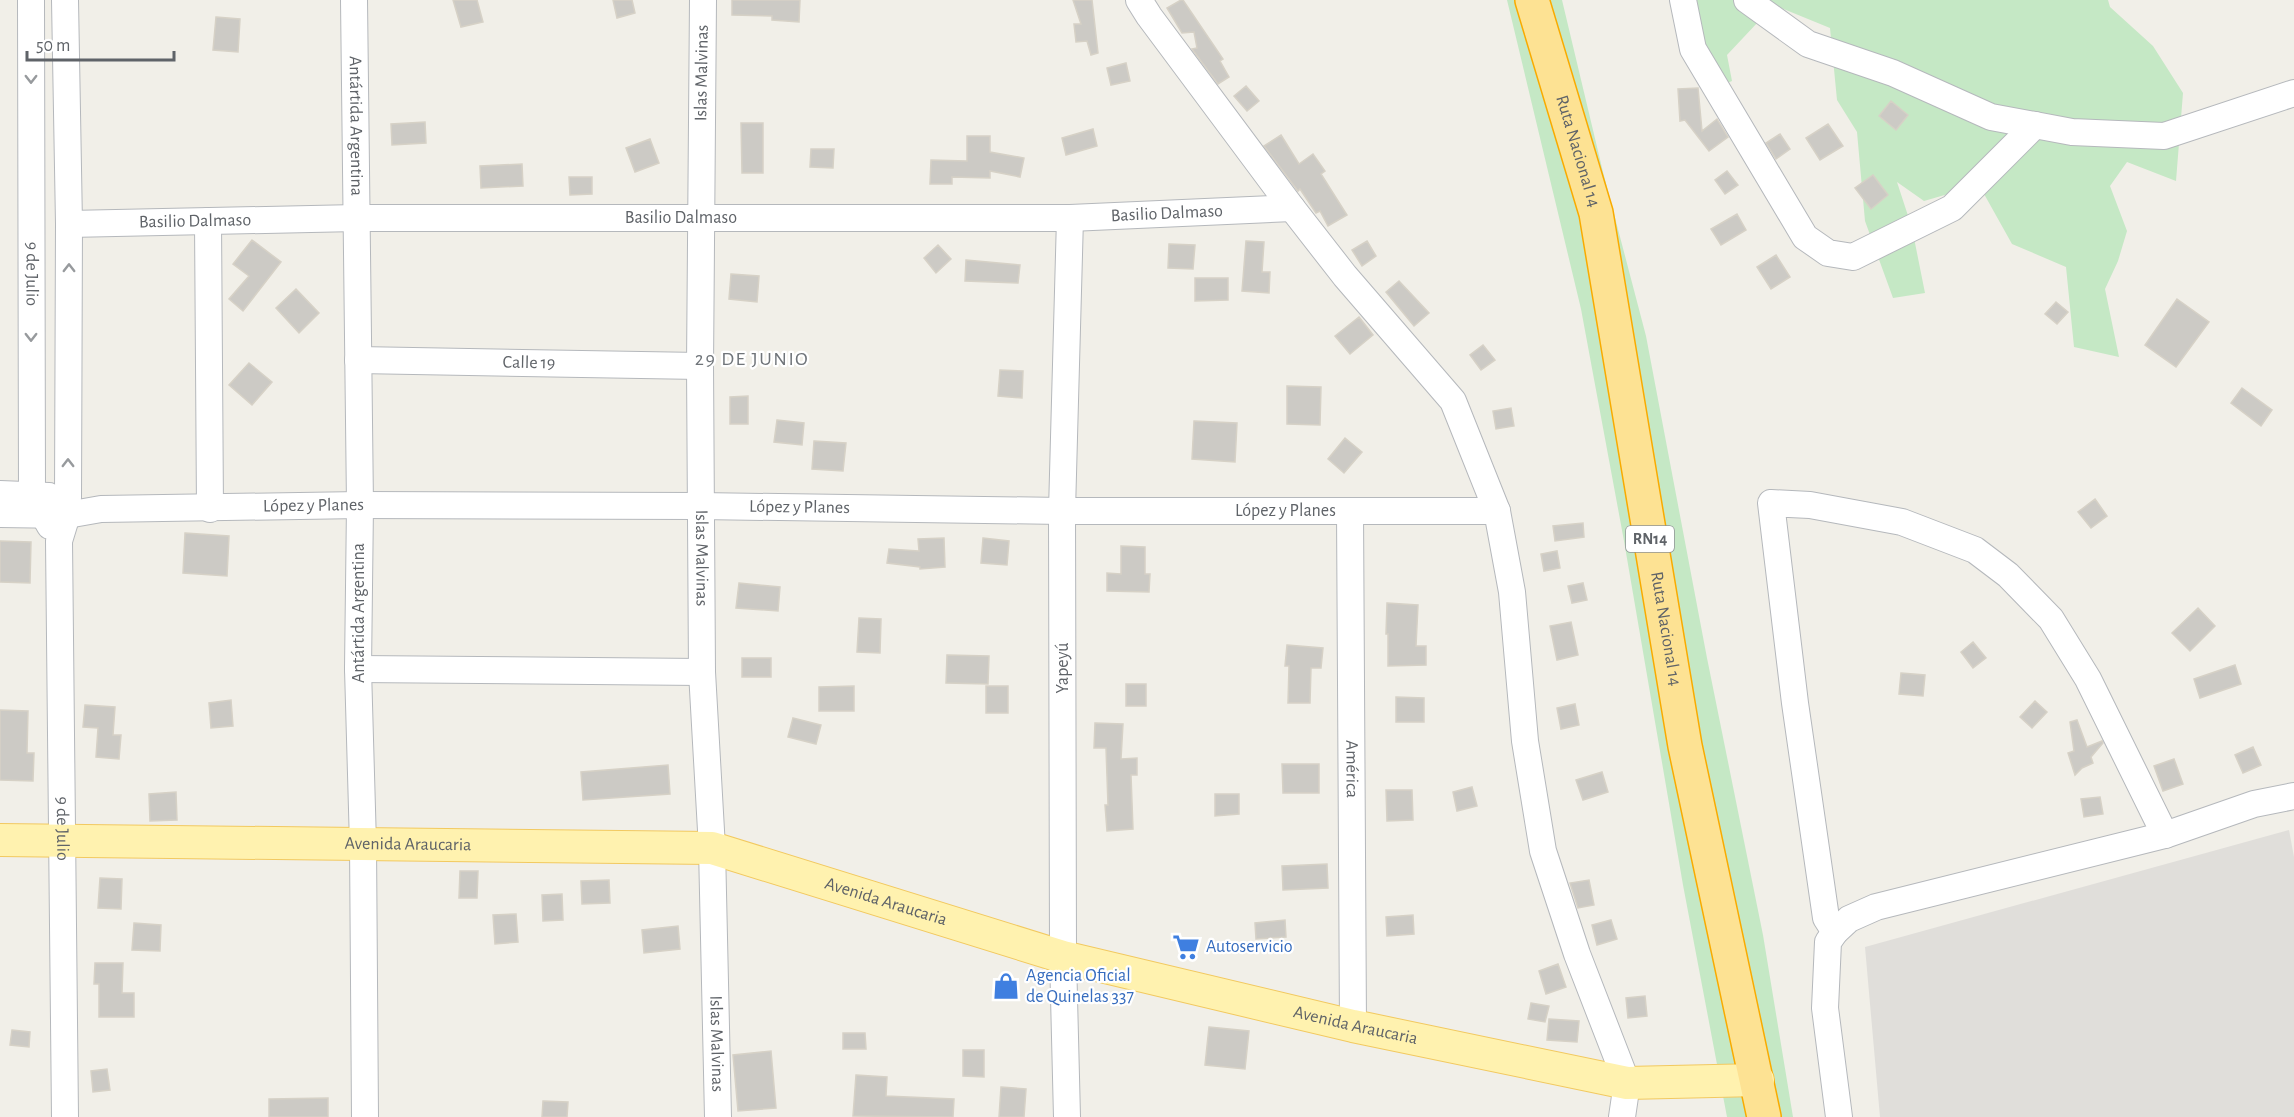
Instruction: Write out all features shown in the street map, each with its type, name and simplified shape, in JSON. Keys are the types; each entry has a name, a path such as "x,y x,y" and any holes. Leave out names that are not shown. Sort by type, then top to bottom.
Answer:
{"highway":[{"name":"Ruta Nacional 14","path":"1532,0 1596,213 1685,746 1758,1080 1764,1117"}],"main road":[{"name":"Avenida Araucaria","path":"0,840 712,848 1063,957 1353,1026 1627,1083 1758,1080"}],"street":[{"name":"9 de Julio","path":"31,0 52,506 59,541 64,840 65,1117"},
{"name":"9 de Julio","path":"52,506 69,224 65,0"},
{"name":"Antártida Argentina","path":"354,0 360,505 358,669 363,844 364,1117"},
{"name":"Islas Malvinas","path":"703,0 700,218 702,672 712,848 718,1117"},
{"path":"1139,0 1292,208 1346,276 1453,401 1497,511 1512,592 1525,741 1543,851 1577,954 1627,1083 1622,1117"},
{"path":"1683,0 1693,49 1805,237 1828,253 1853,257 1952,208 2035,125"},
{"path":"1747,0 1808,44 1893,74 1991,117 2072,132 2164,136 2294,93"},
{"name":"Basilio Dalmaso","path":"69,224 357,218 1070,218 1292,208"},
{"name":"Yapeyú","path":"1067,1117 1063,957 1062,510 1070,218"},
{"path":"208,221 210,509"},
{"name":"Calle 19","path":"358,360 700,366"},
{"name":"López y Planes","path":"0,494 52,506 101,509 360,505 1497,511"},
{"path":"1835,932 1826,918 1795,703 1771,503 1810,505 1902,522 1975,550 2008,574 2051,619 2088,679 2165,835"},
{"name":"López y Planes","path":"0,514 52,506"},
{"name":"América","path":"1350,511 1353,1026"},
{"path":"358,669 702,672"},
{"path":"1839,1117 1825,1008 1828,942 1849,919 1876,907 2165,835 2254,804 2294,795"}],"shaded area":[{"path":"2289,830 2294,857 2294,1117 1880,1117 1865,947"}],"green space":[{"path":"1507,0 1562,0 1603,172 1646,336 1707,658 1763,935 1793,1117 1727,1117 1683,885 1624,541 1581,309"},
{"path":"1689,0 2108,0 2110,7 2153,46 2183,93 2176,181 2127,162 2110,186 2127,231 2118,261 2105,289 2119,357 2074,347 2066,267 2012,244 1979,185 1924,201 1897,182 1912,228 1925,293 1893,298 1865,221 1857,132 1837,100 1830,28 1774,5 1727,55 1732,81 1713,89"}],"building":[{"path":"453,0 477,0 483,22 461,27"},
{"path":"613,0 632,0 635,13 617,18"},
{"path":"732,0 800,0 799,22 772,20 772,16 732,15"},
{"path":"1073,0 1092,0 1098,53 1091,55 1087,41 1076,42 1074,24 1081,24"},
{"path":"1181,0 1223,59 1220,61 1229,77 1218,84 1192,49 1197,48 1194,32 1182,33 1167,8"},
{"path":"216,17 240,19 238,52 213,50"},
{"path":"1126,63 1130,81 1111,85 1107,68"},
{"path":"1246,86 1259,101 1247,111 1234,96"},
{"path":"1698,88 1702,131 1717,119 1728,137 1709,151 1685,120 1680,121 1678,89"},
{"path":"1891,101 1908,115 1896,130 1879,116"},
{"path":"425,122 426,143 392,145 391,124"},
{"path":"741,123 763,123 763,173 742,173"},
{"path":"1828,124 1843,146 1820,160 1806,138"},
{"path":"1093,129 1097,146 1066,155 1062,138"},
{"path":"1780,134 1790,149 1776,159 1766,143"},
{"path":"1281,135 1299,164 1313,154 1325,171 1321,174 1347,215 1328,226 1320,211 1316,213 1300,189 1298,191 1264,146"},
{"path":"967,136 990,136 990,152 1024,158 1020,177 990,171 990,178 952,177 952,184 930,184 931,160 967,161"},
{"path":"650,139 659,163 635,172 626,148"},
{"path":"811,149 834,149 833,168 810,167"},
{"path":"522,164 523,186 481,188 480,166"},
{"path":"1727,171 1738,185 1725,194 1715,180"},
{"path":"1873,175 1888,195 1871,209 1855,188"},
{"path":"569,177 592,177 592,194 570,195"},
{"path":"1737,214 1746,230 1721,245 1711,229"},
{"path":"252,240 281,262 243,311 229,299 249,276 233,264"},
{"path":"1246,241 1264,242 1262,272 1270,272 1269,293 1242,291"},
{"path":"1367,241 1376,256 1362,266 1352,250"},
{"path":"1169,244 1195,245 1193,269 1168,268"},
{"path":"938,245 951,259 936,273 924,258"},
{"path":"1776,255 1790,277 1771,289 1757,267"},
{"path":"966,260 1020,265 1018,283 965,281"},
{"path":"731,274 759,276 757,302 729,299"},
{"path":"1195,278 1228,278 1228,300 1195,301"},
{"path":"1399,281 1429,313 1414,326 1386,292"},
{"path":"296,289 319,313 299,333 276,308"},
{"path":"2177,299 2209,322 2176,367 2145,345"},
{"path":"2056,302 2068,312 2057,324 2045,314"},
{"path":"1359,317 1373,335 1350,354 1335,336"},
{"path":"1483,345 1495,360 1481,370 1470,355"},
{"path":"249,363 272,382 252,405 229,385"},
{"path":"1000,370 1023,371 1022,398 998,396"},
{"path":"1287,386 1321,387 1320,425 1287,424"},
{"path":"2242,388 2272,410 2261,426 2231,403"},
{"path":"748,396 748,424 730,424 730,397"},
{"path":"1511,408 1514,426 1496,429 1493,411"},
{"path":"777,420 804,423 802,445 774,442"},
{"path":"1194,421 1237,423 1235,462 1192,459"},
{"path":"1345,438 1362,452 1344,473 1328,459"},
{"path":"814,441 846,443 843,471 812,469"},
{"path":"2095,499 2107,516 2091,528 2078,512"},
{"path":"1583,523 1584,537 1555,541 1553,526"},
{"path":"185,533 229,536 227,576 183,573"},
{"path":"944,538 945,567 920,569 920,567 887,563 889,549 919,551 918,539"},
{"path":"983,538 1009,541 1007,565 981,563"},
{"path":"0,541 31,542 30,583 0,582"},
{"path":"1121,546 1145,547 1145,574 1150,574 1149,592 1107,591 1107,573 1121,574"},
{"path":"1557,551 1560,568 1544,571 1541,554"},
{"path":"739,583 780,587 778,611 736,608"},
{"path":"1583,583 1587,600 1572,603 1568,586"},
{"path":"1387,603 1418,605 1416,646 1426,646 1426,665 1388,666"},
{"path":"2198,608 2215,626 2190,651 2172,633"},
{"path":"859,618 881,619 880,653 857,652"},
{"path":"1571,622 1578,655 1557,660 1550,626"},
{"path":"1973,642 1986,658 1973,668 1961,652"},
{"path":"1287,645 1323,648 1321,668 1311,668 1310,703 1288,703 1289,666 1285,666"},
{"path":"947,655 989,656 988,684 946,683"},
{"path":"742,658 771,658 771,677 742,677"},
{"path":"2235,665 2241,684 2200,698 2194,679"},
{"path":"1901,673 1925,675 1923,696 1899,694"},
{"path":"1126,684 1146,684 1146,706 1126,706"},
{"path":"854,686 854,711 819,711 819,687"},
{"path":"986,686 1008,686 1008,713 986,713"},
{"path":"1396,697 1424,698 1424,722 1396,722"},
{"path":"231,700 233,726 211,728 209,703"},
{"path":"2035,701 2047,712 2032,728 2020,717"},
{"path":"1575,704 1579,725 1561,729 1557,708"},
{"path":"85,705 115,707 113,735 121,735 119,759 96,757 98,728 83,727"},
{"path":"0,710 28,711 27,753 34,753 33,781 0,780"},
{"path":"793,718 821,725 816,744 788,737"},
{"path":"2077,720 2087,747 2102,741 2103,743 2091,757 2093,763 2082,768 2075,775 2068,753 2074,751 2070,722"},
{"path":"1095,723 1123,724 1121,759 1137,758 1137,775 1131,775 1133,829 1107,831 1106,748 1094,748"},
{"path":"2253,747 2261,765 2243,773 2235,755"},
{"path":"2174,759 2183,784 2163,791 2154,766"},
{"path":"1282,764 1319,764 1319,793 1283,793"},
{"path":"668,765 670,794 583,800 581,772"},
{"path":"1602,772 1608,792 1583,800 1576,780"},
{"path":"1472,787 1477,806 1457,811 1453,792"},
{"path":"1386,790 1412,790 1413,820 1387,821"},
{"path":"176,792 177,820 150,821 149,794"},
{"path":"1215,794 1239,794 1239,814 1215,816"},
{"path":"2100,797 2103,814 2084,817 2081,799"},
{"path":"1327,864 1328,888 1283,890 1282,866"},
{"path":"460,871 478,871 477,898 459,898"},
{"path":"100,878 122,879 121,909 98,908"},
{"path":"609,880 610,903 582,904 581,881"},
{"path":"1589,880 1594,905 1578,908 1570,883"},
{"path":"562,894 563,920 543,921 542,895"},
{"path":"516,914 518,942 495,944 493,915"},
{"path":"1413,915 1414,934 1387,936 1386,917"},
{"path":"1285,920 1286,937 1256,939 1255,923"},
{"path":"1611,920 1617,939 1597,945 1592,925"},
{"path":"134,923 161,925 160,951 132,950"},
{"path":"678,926 680,949 644,953 642,930"},
{"path":"95,963 123,963 122,993 134,993 134,1017 99,1017 99,984 94,984"},
{"path":"1558,964 1566,987 1546,994 1539,971"},
{"path":"1645,996 1647,1016 1628,1018 1626,998"},
{"path":"1531,1003 1549,1006 1545,1022 1528,1019"},
{"path":"1549,1019 1579,1021 1577,1042 1547,1040"},
{"path":"1209,1027 1249,1031 1245,1069 1205,1065"},
{"path":"12,1030 30,1032 29,1047 10,1045"},
{"path":"843,1033 865,1033 866,1049 843,1049"},
{"path":"963,1050 984,1050 984,1077 963,1076"},
{"path":"771,1051 776,1108 738,1111 733,1055"},
{"path":"107,1069 110,1090 93,1092 91,1071"},
{"path":"856,1075 887,1077 886,1096 954,1099 953,1117 853,1116"},
{"path":"1001,1087 1026,1089 1024,1117 999,1117"},
{"path":"328,1098 328,1117 269,1117 269,1099"},
{"path":"543,1101 568,1102 567,1117 542,1117"}],"place":[{"name":"Autoservicio","path":"1186,947"},
{"name":"Agencia Oficial de Quinelas 337","path":"1006,986"}],"district":[{"name":"29 DE JUNIO","path":"752,359"}]}
